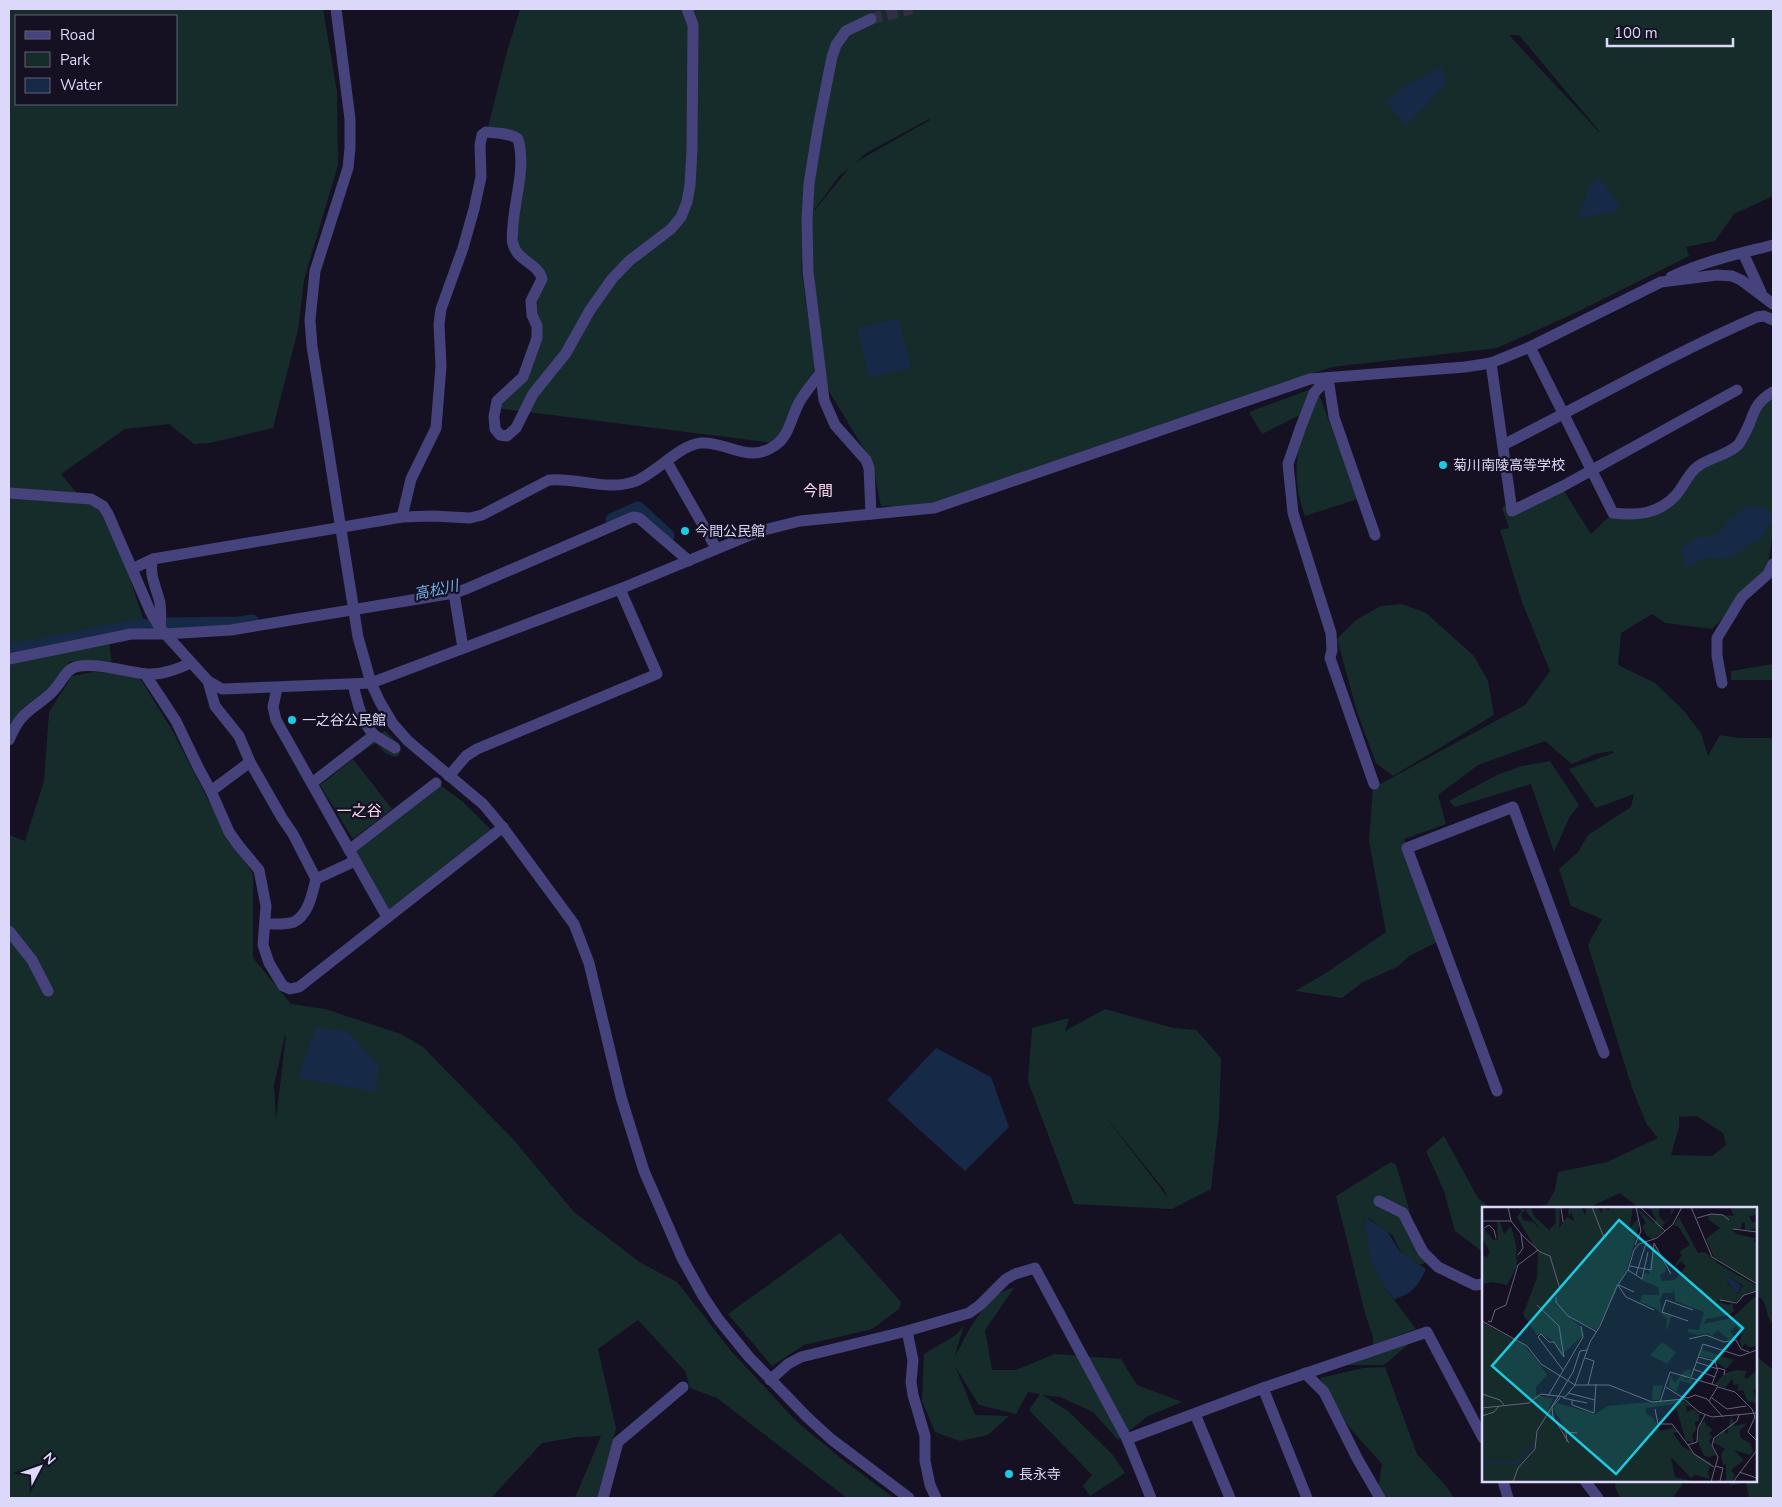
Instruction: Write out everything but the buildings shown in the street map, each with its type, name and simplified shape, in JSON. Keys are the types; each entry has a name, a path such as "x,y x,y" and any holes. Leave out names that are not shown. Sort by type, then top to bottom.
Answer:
{"street":[{"path":"336,9 350,118 348,168 315,271 310,320 313,355 353,606 370,684 384,710 408,741 484,804 574,924 589,963 633,1141 682,1258 703,1296 719,1320 770,1380 831,1439 909,1498"},
{"path":"402,518 411,479 436,428 441,366 439,324 441,309 463,248 474,209 480,177 480,145 482,135 486,132 506,134 512,135 518,140 522,162 512,243 517,254 540,272 542,279 531,301 532,315 537,326 537,338 523,377 497,401 494,416 495,429 500,435 507,436 516,428 533,394 566,353 590,310 612,279 629,261 670,229 681,217 687,202 690,185 692,150 693,25 687,9"},
{"path":"871,19 846,31 836,45 818,128 809,184 807,219 808,271 824,400 835,425 866,460 869,468 871,514"},
{"path":"9,493 91,499 103,506 162,631 208,681 222,689 370,684 620,589 760,531 800,521 934,508 1310,379 1465,367 1491,362 1530,347 1691,268 1773,244"},
{"path":"1743,253 1762,295"},
{"path":"1660,282 1717,275 1732,276 1742,280 1773,304"},
{"path":"1503,445 1701,341 1757,317 1764,316 1773,320"},
{"path":"1530,347 1612,513 1631,515 1654,511 1676,495 1697,467 1738,445 1747,429 1753,412 1759,403 1773,392"},
{"path":"1491,362 1512,511 1737,390"},
{"path":"132,569 153,559 341,527 402,518 433,516 470,518 482,515 549,480 560,479 622,485 647,475 686,448 697,443 708,443 743,453 758,453 769,449 784,436 800,401 820,373"},
{"path":"1328,378 1334,417 1375,534"},
{"path":"1328,378 1314,394 1288,464 1293,513 1331,634 1332,650 1330,658 1374,784"},
{"path":"667,462 716,548"},
{"path":"9,659 131,634 162,631 231,630 353,606 454,593 633,517 640,518 689,561"},
{"path":"153,559 150,567 160,605 162,631"},
{"path":"1722,684 1717,656 1717,638 1742,597 1768,574 1773,564"},
{"path":"448,776 466,756 477,749 657,674 620,589"},
{"path":"454,593 463,648"},
{"path":"9,740 16,724 23,715 50,694 70,669 80,665 157,674 178,669 191,663"},
{"path":"145,674 176,721 230,832 259,870 266,906 264,945 269,963 283,986 290,989 299,987 503,827"},
{"path":"208,681 215,706 239,736 250,762 293,834 316,879 312,898 303,915 292,923 265,924"},
{"path":"354,685 361,714 368,729 395,748"},
{"path":"277,688 273,707 276,720 387,917"},
{"path":"312,783 374,735"},
{"path":"211,791 250,762"},
{"path":"350,850 436,783"},
{"path":"1497,1091 1407,848 1513,807 1604,1053"},
{"path":"316,879 355,861"},
{"path":"9,931 32,960 48,991"},
{"path":"1379,1201 1403,1213 1423,1252 1438,1267 1475,1285 1482,1284"},
{"path":"770,1380 788,1364 801,1357 970,1313 980,1306 1006,1279 1035,1268 1127,1440 1151,1498"},
{"path":"906,1331 913,1360 911,1382 913,1395 925,1436 925,1461 930,1485 936,1498"},
{"path":"1127,1440 1263,1388 1427,1332 1482,1436"},
{"path":"1305,1373 1324,1392 1357,1458 1380,1498"},
{"path":"603,1498 618,1442 683,1387"},
{"path":"1263,1388 1307,1498"},
{"path":"1195,1414 1230,1498"},
{"path":"1503,1482 1508,1498"},
{"path":"1586,1482 1598,1498"}],"green space":[{"path":"9,9 323,9 337,92 338,165 304,280 298,330 273,428 210,443 194,444 169,424 125,429 61,474 81,498 97,507 105,519 122,555 144,621 71,633 11,659 109,641 112,665 70,661 49,688 23,708 9,726"},
{"path":"520,9 1773,9 1773,196 1734,214 1715,241 1686,247 1689,256 1575,313 1497,348 1332,367 929,507 881,506 872,462 827,388 807,222 801,266 815,367 803,397 773,443 496,408 523,377 542,279 517,254 518,140 488,127","holes":["1509,35 1519,35 1600,132 1599,132","929,119 930,120 856,162 866,153","850,167 814,210 839,176"]},
{"path":"1311,389 1319,394 1358,499 1305,516 1300,502 1297,464 1306,412 1262,434 1249,412"},
{"path":"1773,397 1773,530 1767,573 1712,629 1665,623 1652,614 1621,633 1618,665 1655,683 1683,710 1701,733 1708,756 1720,735 1738,738 1773,738 1773,1324 1761,1298 1757,1297 1757,1207 1638,1207 1620,1193 1590,1207 1535,1207 1547,1204 1555,1190 1558,1172 1607,1162 1658,1138 1647,1125 1632,1088 1588,945 1602,919 1571,906 1559,869 1578,852 1588,835 1631,807 1634,794 1596,808 1569,769 1614,753 1612,751 1595,754 1572,764 1545,741 1478,765 1438,795 1446,824 1404,839 1437,942 1409,956 1397,967 1363,982 1342,998 1295,991 1326,973 1386,932 1369,841 1373,788 1525,705 1550,671 1522,602 1500,530 1509,528 1502,508 1510,503 1514,510 1562,488 1591,534 1613,513 1651,513 1706,461 1741,450 1760,409","holes":["1697,1116 1723,1133 1726,1145 1712,1156 1671,1155 1679,1127 1679,1117"]},
{"path":"1402,604 1426,613 1474,656 1488,681 1494,715 1393,776 1376,763 1357,712 1337,639 1356,620 1381,606"},
{"path":"1773,664 1773,680 1731,680 1731,671"},
{"path":"93,672 138,675 172,730 225,832 253,874 253,958 291,1004 325,1009 401,1034 423,1047 512,1138 574,1212 641,1263 677,1282 732,1352 796,1421 843,1460 894,1498 847,1498 717,1398 690,1388 685,1371 638,1320 598,1349 616,1428 599,1498 575,1498 601,1436 577,1437 542,1443 491,1498 9,1498 9,835 25,841 44,781 49,712 72,676","holes":["286,1035 276,1120 274,1085"]},
{"path":"385,731 398,743 401,750 398,756 395,757 385,753 377,744 372,745 359,754 356,751"},
{"path":"353,759 392,809 353,839 320,785"},
{"path":"1550,761 1579,805 1570,816 1554,852 1531,784 1455,807 1449,801 1497,775 1522,766"},
{"path":"440,785 463,802 492,831 389,911 355,850"},
{"path":"1105,1009 1173,1028 1196,1030 1221,1058 1219,1119 1211,1189 1172,1209 1074,1204 1028,1081 1032,1028 1069,1018 1065,1031","holes":["1101,1111 1165,1191 1168,1199"]},
{"path":"1444,1136 1478,1198 1489,1207 1482,1207 1482,1251 1455,1231 1444,1191 1426,1151"},
{"path":"1391,1162 1396,1165 1420,1246 1431,1261 1416,1266 1407,1265 1393,1236 1369,1218 1365,1220 1385,1288 1416,1329 1373,1345 1373,1337 1365,1313 1336,1196"},
{"path":"840,1233 901,1302 899,1309 872,1329 804,1345 772,1366 728,1314"},
{"path":"1014,1288 985,1330 992,1370 1016,1370 1055,1354 1121,1359 1137,1385 1182,1402 1148,1416 1118,1440 1093,1412 1060,1397 1042,1395 1068,1411 1112,1454 1125,1473 1090,1496 1083,1486 1092,1475 1029,1410 1040,1394 1028,1392 1016,1414 979,1405 955,1366 975,1415 1009,1416 988,1435 960,1441 935,1432 922,1401 924,1354 956,1335 964,1325 954,1358 971,1327 986,1306 994,1297"},
{"path":"1410,1343 1384,1365 1345,1365"},
{"path":"1757,1357 1773,1370 1773,1498 1749,1498 1746,1482 1757,1482"},
{"path":"1385,1367 1417,1454 1454,1498 1383,1498 1378,1489 1382,1464 1349,1427 1320,1378 1363,1368"},
{"path":"1616,1482 1680,1482 1683,1484 1672,1498 1620,1498 1615,1486"},
{"path":"1732,1482 1746,1482 1729,1486"}],"water":[{"path":"1442,66 1446,84 1406,126 1386,101 1404,87"},
{"path":"1600,178 1619,205 1616,212 1578,218 1589,186"},
{"path":"899,318 911,368 869,377 857,328"},
{"path":"1752,506 1765,508 1773,516 1772,522 1758,541 1750,543 1738,554 1728,559 1704,558 1688,567 1684,564 1682,548 1698,537 1712,537 1722,530 1728,521 1737,514 1745,508"},
{"path":"316,1027 347,1031 379,1065 376,1092 298,1078"},
{"path":"936,1048 991,1077 1009,1127 965,1171 887,1100"},
{"path":"1367,1218 1387,1231 1400,1252 1426,1269 1411,1292 1394,1299 1385,1288 1370,1259 1365,1220"}],"waterway":[{"name":"高松川","path":"613,520 638,509 667,536"},
{"name":"高松川","path":"165,625 239,624 252,622"},
{"name":"高松川","path":"46,645 129,628 150,626"},
{"name":"高松川","path":"9,652 38,646"}],"tunnel":[{"path":"871,19 912,9"}],"place":[{"name":"菊川南陵高等学校","path":"1443,465"},
{"name":"今間公民館","path":"685,531"},
{"name":"一之谷公民館","path":"292,720"},
{"name":"長永寺","path":"1009,1474"}],"district":[{"name":"今間","path":"818,491"},
{"name":"一之谷","path":"359,811"}]}
